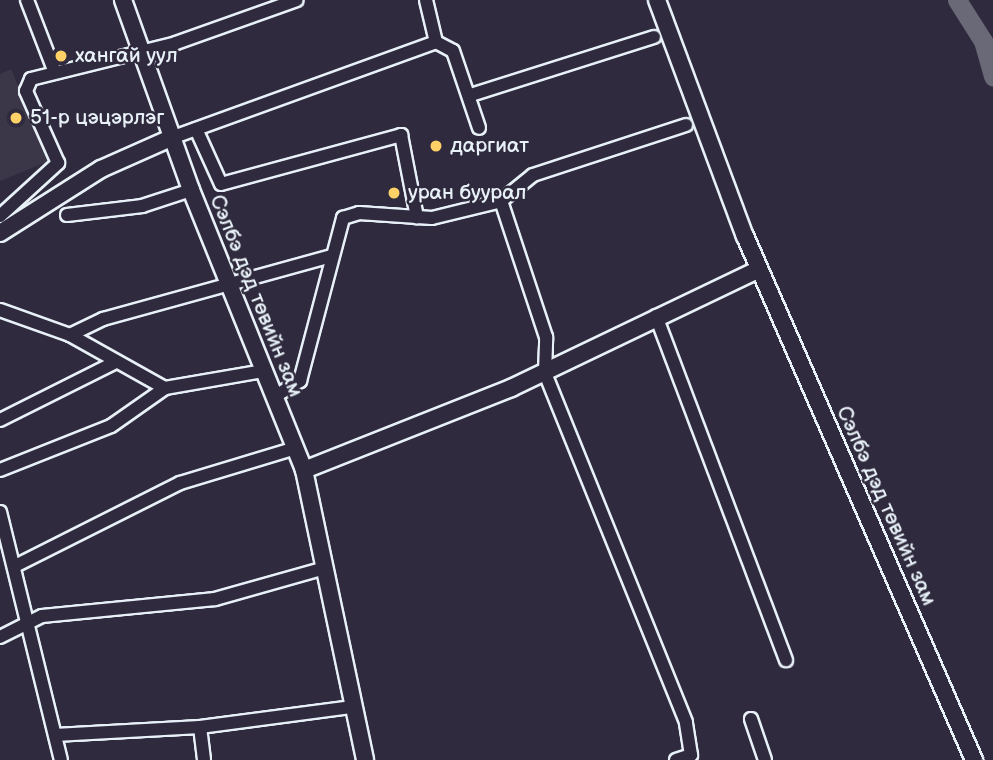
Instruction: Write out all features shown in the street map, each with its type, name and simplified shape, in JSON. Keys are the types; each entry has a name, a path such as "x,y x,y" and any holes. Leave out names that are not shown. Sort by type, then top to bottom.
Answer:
{"street":[{"path":"27,0 54,70"},
{"name":"Сэлбэ дэд төвийн зам","path":"123,0 137,48 191,190 233,285 263,371 304,470 351,707 365,760"},
{"path":"1,225 57,166 26,91 31,79 54,70 137,48 176,43 297,0"},
{"path":"426,0 436,42"},
{"name":"Сэлбэ дэд төвийн зам","path":"657,0 759,269 974,760"},
{"path":"471,95 654,37"},
{"path":"1,225 95,172 171,138 436,42 453,51 471,95 479,128"},
{"path":"274,397 300,381 331,256 348,215 417,217 501,201 533,175 686,125"},
{"path":"196,128 221,184 401,135 417,217"},
{"path":"67,215 142,206 191,190"},
{"path":"501,201 546,337 545,373 686,722 691,758 676,760"},
{"path":"70,335 331,256"},
{"path":"304,470 545,373 656,316 759,269"},
{"path":"0,310 70,335 114,363 164,388"},
{"path":"656,316 786,660"},
{"path":"0,420 114,363"},
{"path":"0,470 111,426 164,388 263,371"},
{"path":"15,566 180,484 296,448"},
{"path":"0,512 61,760"},
{"path":"0,637 27,620 215,599 322,569"},
{"path":"55,735 200,727 351,707"},
{"path":"751,719 765,760"},
{"path":"200,727 204,760"}],"shaded area":[{"name":"51-р цэцэрлэг","path":"11,69 49,161 0,181 0,74"}],"waterway":[{"path":"957,0 983,41 993,77"}],"place":[{"name":"хангай уул","path":"61,56"},
{"name":"51-р цэцэрлэг","path":"16,118"},
{"name":"даргиат","path":"436,146"},
{"name":"уран буурал","path":"394,193"}]}
